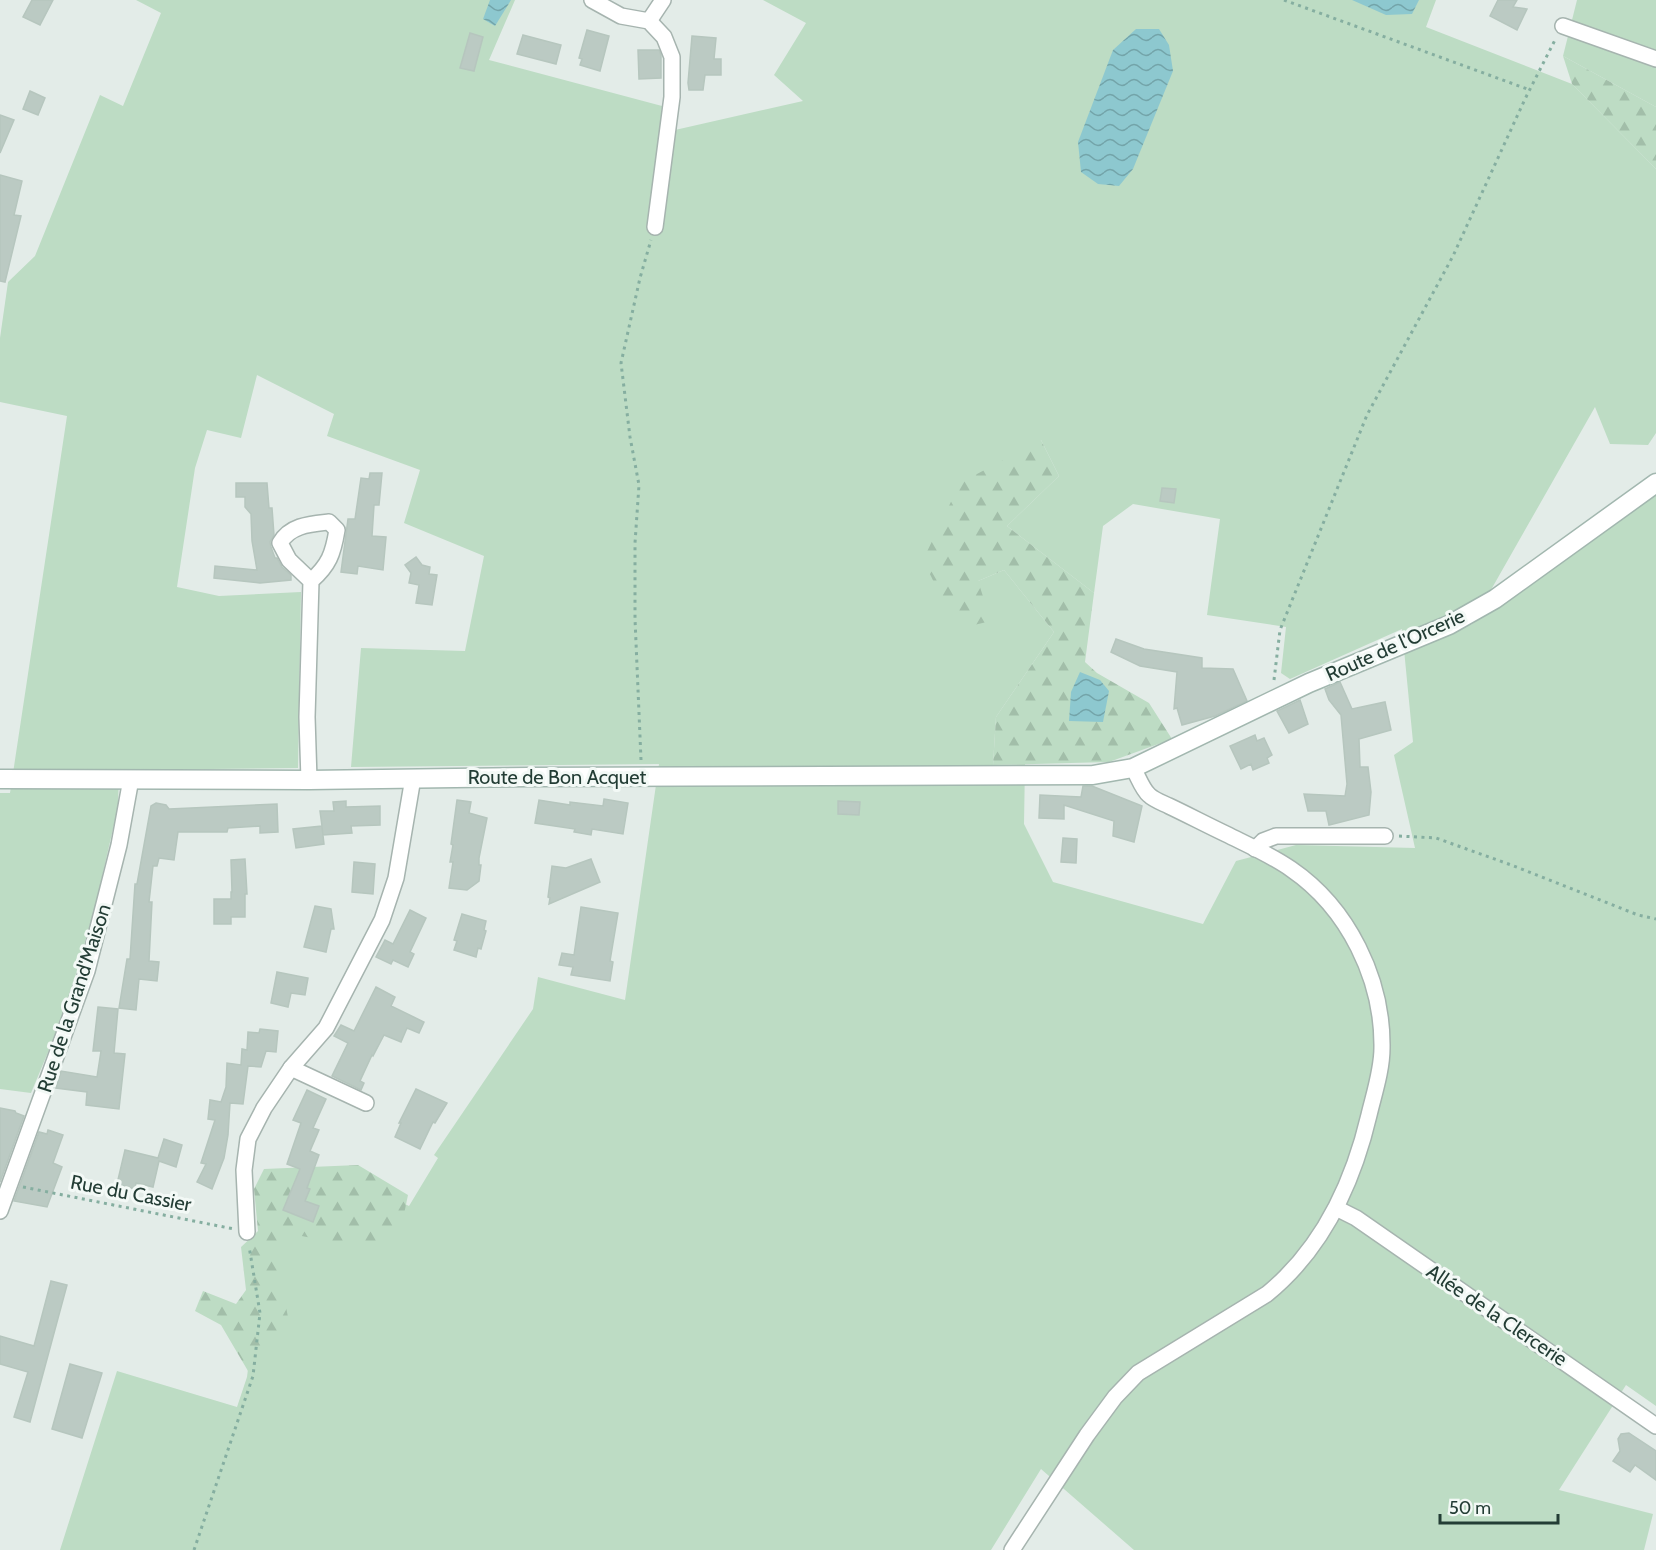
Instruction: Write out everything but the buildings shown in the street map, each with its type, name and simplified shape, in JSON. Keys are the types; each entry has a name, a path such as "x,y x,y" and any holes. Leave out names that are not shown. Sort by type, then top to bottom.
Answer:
{"street":[{"path":"592,0 621,16 649,21 664,36 672,57 672,96 655,227"},
{"path":"649,21 663,0"},
{"path":"1563,26 1656,59"},
{"name":"Route de l'Orcerie","path":"1114,772 1133,768 1309,683 1449,625 1495,599 1656,483"},
{"path":"309,780 307,717 311,581"},
{"path":"1012,1550 1087,1435 1115,1397 1138,1373 1238,1313 1285,1280 1302,1260 1325,1228 1349,1180 1365,1131 1382,1050 1381,1021 1373,984 1362,953 1346,924 1320,894 1291,869 1149,795 1133,768"},
{"name":"Route de Bon Acquet","path":"0,779 309,780 642,776 1081,775 1114,772"},
{"path":"247,1232 244,1170 249,1139 264,1108 291,1068 326,1029 382,920 396,879 413,778"},
{"name":"Rue de la Grand'Maison","path":"0,1211 87,971 119,845 131,779"},
{"path":"1255,849 1263,841 1276,836 1385,836"},
{"path":"291,1068 366,1103"},
{"name":"Allée de la Clercerie","path":"1336,1208 1356,1218 1656,1426"}],"path":[{"path":"1284,0 1530,90"},
{"path":"1272,701 1280,630 1367,415 1453,256 1530,90 1563,26"},
{"path":"642,776 635,619 635,543 639,485 630,437 621,363 640,278 655,227"},
{"path":"1385,836 1436,838 1638,915 1656,919"},
{"name":"Rue du Cassier","path":"9,1184 247,1232"},
{"path":"194,1550 253,1376 260,1312 247,1232"}],"green space":[{"path":"136,0 515,0 489,60 662,106 660,130 675,130 803,101 774,75 806,23 763,0 1436,0 1426,27 1572,84 1656,169 1656,433 1648,445 1610,444 1595,407 1471,625 1656,477 1656,1406 1626,1385 1559,1490 1653,1514 1644,1550 1134,1550 1041,1469 991,1550 60,1550 117,1371 237,1407 247,1377 255,1313 260,1204 362,1183 409,1206 438,1158 434,1155 533,1009 538,977 625,1000 659,764 351,767 361,648 465,651 484,556 404,523 420,470 327,436 334,414 257,375 241,438 207,430 195,468 177,587 219,596 301,592 298,768 119,770 118,807 96,903 66,1009 31,1093 0,1089 0,793 10,793 67,416 0,402 0,338 8,282 35,256 100,95 123,106 161,13","holes":["1041,440 1059,476 1007,526 1094,593 1103,526 1133,504 1220,519 1207,615 1286,627 1281,673 1290,679 1402,629 1413,742 1394,755 1415,848 1296,845 1236,861 1203,924 1053,882 1024,824 1025,764 993,765 996,717 1054,632 1004,570 978,581"]},
{"path":"1577,0 1656,0 1656,107 1563,56"},
{"path":"1563,56 1656,107 1656,169 1572,84"},
{"path":"1041,440 1059,476 1007,526 1094,593 1085,662 1097,673 1149,703 1172,739 1109,762 993,765 996,717 1054,632 1004,570 978,581 991,621 957,629 923,560 960,483"},
{"path":"358,1165 408,1195 399,1238 369,1249 281,1232 275,1253 288,1317 248,1371 221,1325 195,1311 203,1291 236,1304 246,1290 241,1247 258,1231 254,1189 264,1169"}],"water":[{"path":"490,0 511,0 495,26 483,19"},
{"path":"1352,0 1419,0 1412,14 1386,15"},
{"path":"1136,29 1159,29 1169,45 1173,71 1133,169 1119,186 1098,184 1081,172 1078,142 1113,50"},
{"path":"1080,672 1100,680 1109,691 1103,722 1069,721 1071,692"}]}
